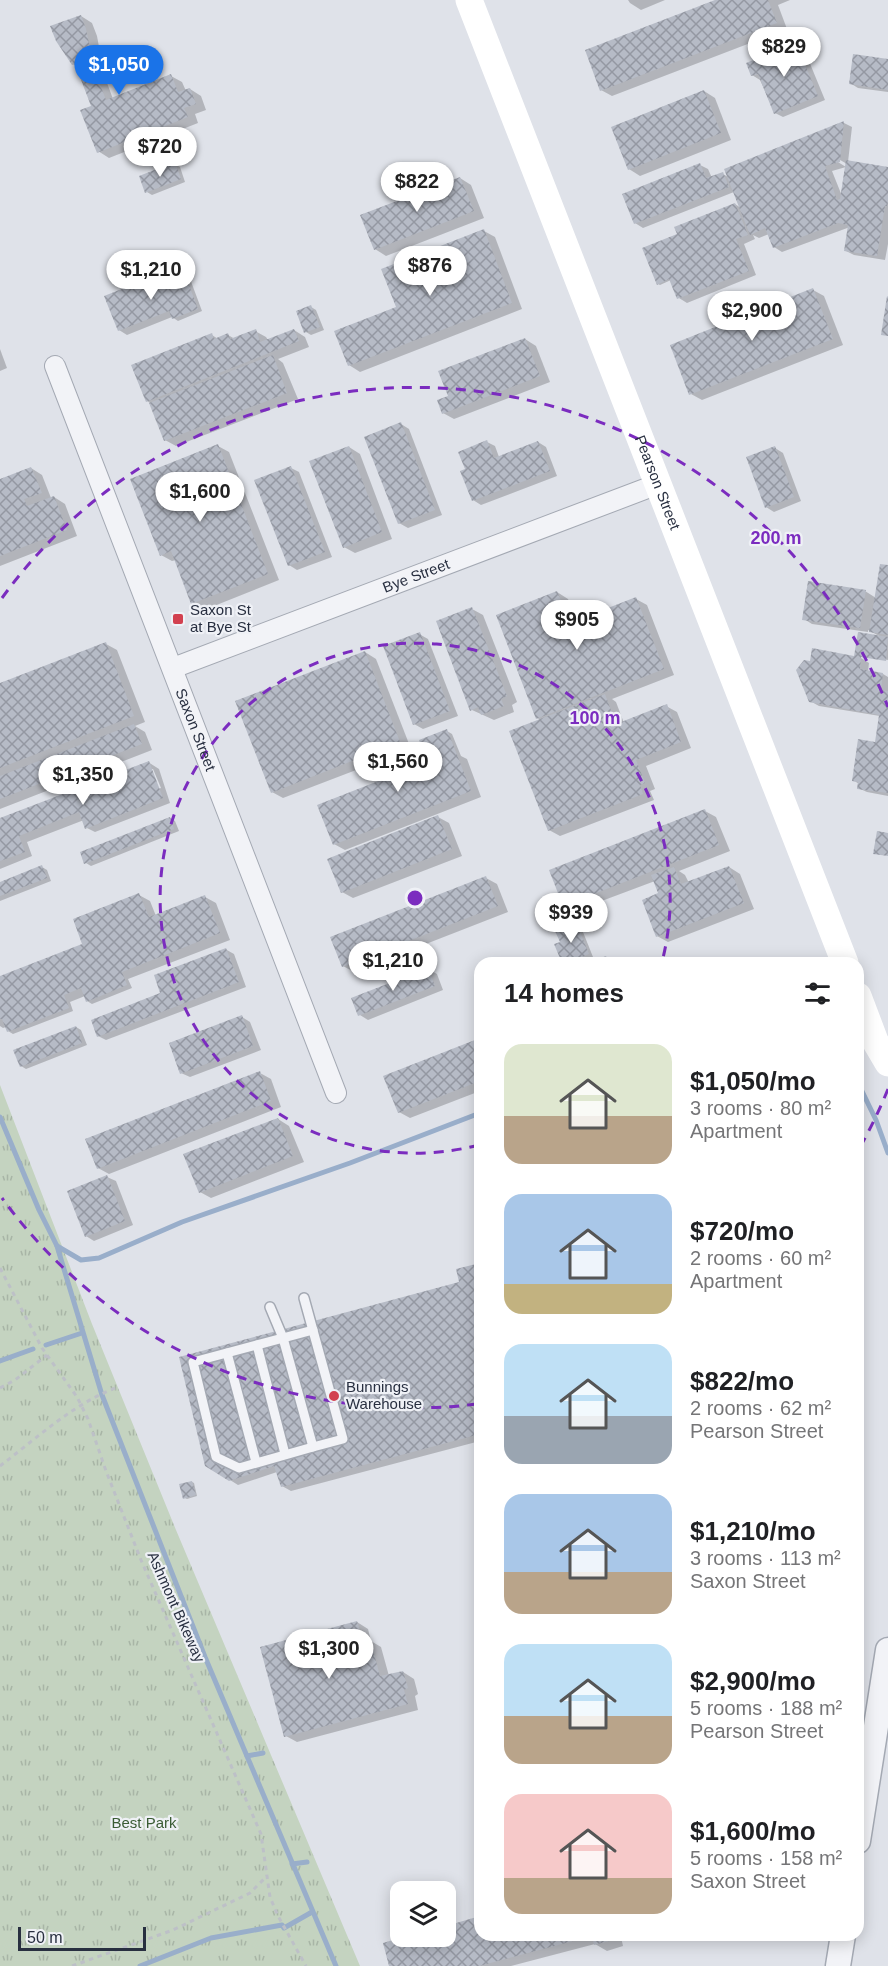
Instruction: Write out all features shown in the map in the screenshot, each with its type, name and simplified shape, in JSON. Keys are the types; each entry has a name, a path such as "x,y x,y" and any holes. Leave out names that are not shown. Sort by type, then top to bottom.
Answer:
{"main road":[{"name":"Pearson Street","path":"469,0 843,957"},
{"path":"864,1005 888,1030"},
{"path":"864,1013 875,1041 888,1063"}],"street":[{"name":"Saxon Street","path":"55,366 336,1093"},
{"name":"Bye Street","path":"173,669 658,484"},
{"path":"864,1803 888,1650"},
{"path":"838,1966 842,1941"}],"lane":[{"path":"304,1298 314,1330 343,1439 239,1468 216,1457 193,1362 314,1330"},
{"path":"270,1307 283,1338 313,1447"},
{"path":"257,1345 285,1454"},
{"path":"227,1353 256,1462"}],"path":[{"name":"Ashmont Bikeway","path":"0,1269 47,1355 88,1419 141,1560 261,1834 270,1897 306,1966"},
{"path":"0,1388 15,1380 47,1355"},
{"path":"0,1466 81,1405 118,1387"},
{"path":"72,1966 173,1930 250,1893 267,1876"}],"green space":[{"name":"Best Park","path":"0,1085 92,1324 176,1530 360,1966 0,1966"}],"building":[{"path":"715,0 768,0 777,23 600,91 585,50"},
{"path":"81,15 92,57 90,58 106,100 171,74 178,92 190,88 196,104 184,108 188,117 97,153 80,110 91,106 75,64 72,65 56,41 50,26"},
{"path":"796,43 818,96 774,114 758,74 751,76 746,63"},
{"path":"853,54 888,59 888,90 849,84"},
{"path":"704,90 721,133 628,170 611,127"},
{"path":"844,121 840,162 825,166 837,200 840,199 846,160 888,167 888,202 885,206 877,256 844,251 848,225 838,223 773,248 765,228 750,235 724,169"},
{"path":"175,162 181,179 145,193 139,176"},
{"path":"700,163 706,178 723,172 729,187 634,224 622,194"},
{"path":"460,177 474,211 374,250 360,215"},
{"path":"735,203 748,235 736,239 749,271 677,299 669,279 657,285 642,248 677,234 674,227"},
{"path":"484,229 512,303 348,366 334,331 396,307 381,269"},
{"path":"184,272 198,309 172,319 169,311 118,331 104,296 155,276 157,282"},
{"path":"813,288 833,339 689,395 670,345"},
{"path":"888,297 888,336 881,335"},
{"path":"311,305 320,327 304,333 296,311"},
{"path":"256,329 260,342 294,329 299,341 146,402 131,365 212,333 214,339 228,333 230,339"},
{"path":"525,338 540,376 442,414 437,400 448,396 438,371"},
{"path":"273,355 287,393 164,441 149,403"},
{"path":"401,422 435,510 398,524 364,437"},
{"path":"487,440 494,458 538,441 550,471 472,501 460,471 465,469 458,452"},
{"path":"218,444 268,574 191,604 171,551 160,556 130,479"},
{"path":"349,446 382,532 343,548 309,461"},
{"path":"775,446 794,497 765,508 746,457"},
{"path":"291,466 325,552 288,566 254,480"},
{"path":"31,467 42,493 24,499 27,506 54,496 67,530 0,556 0,479"},
{"path":"880,564 888,565 888,635 869,632"},
{"path":"808,581 866,590 860,628 802,620"},
{"path":"557,591 570,623 636,597 664,669 536,719 496,615"},
{"path":"472,607 507,696 501,699 504,706 481,715 478,707 470,711 436,621"},
{"path":"420,632 450,711 413,725 383,646"},
{"path":"858,632 888,637 886,661 861,657 860,669 883,673 881,690 888,691 888,793 857,789 858,782 852,781 858,739 875,742 879,715 809,702 796,670 804,660 810,661 812,648 854,656"},
{"path":"106,642 134,716 0,768 0,683"},
{"path":"365,651 400,742 271,793 235,701"},
{"path":"605,694 616,724 667,704 681,742 636,760 645,783 640,785 643,794 548,831 509,731"},
{"path":"134,724 142,744 0,799 0,776"},
{"path":"447,729 471,791 333,845 317,805 427,762 419,740"},
{"path":"149,761 163,798 85,829 79,812 19,836 25,852 0,861 0,818"},
{"path":"705,809 719,845 563,906 549,870"},
{"path":"438,815 452,849 341,893 327,859"},
{"path":"170,817 174,829 84,864 80,852"},
{"path":"877,831 888,833 888,856 873,854"},
{"path":"42,865 47,878 0,896 0,882"},
{"path":"729,866 744,903 656,937 642,900 658,893 651,875 674,867 681,884"},
{"path":"486,876 498,906 342,967 330,937"},
{"path":"139,893 149,917 205,895 220,933 122,972 127,985 86,1002 81,988 64,995 69,1008 7,1032 0,1019 0,976 82,944 73,919"},
{"path":"576,922 589,954 582,957 559,957 554,944 560,942 555,931"},
{"path":"226,948 239,982 97,1037 91,1020 160,993 154,975"},
{"path":"428,968 435,986 358,1016 351,998"},
{"path":"242,1015 253,1046 180,1074 169,1043"},
{"path":"76,1026 82,1043 20,1067 13,1050"},
{"path":"474,1040 474,1083 398,1113 383,1076"},
{"path":"260,1071 271,1101 97,1169 85,1139"},
{"path":"278,1118 293,1156 199,1193 183,1154"},
{"path":"107,1175 125,1221 85,1237 67,1191"},
{"name":"Bunnings Warehouse","path":"474,1264 474,1436 281,1487 274,1466 229,1481 205,1466 179,1357 459,1282 456,1269"},
{"path":"192,1481 196,1495 183,1499 179,1484"},
{"path":"357,1621 363,1641 370,1639 380,1676 403,1671 408,1688 404,1690 408,1704 284,1737 260,1647"},
{"path":"474,1918 474,1941 573,1941 479,1966 389,1966 383,1943 390,1941 390,1947 456,1947 456,1923"},
{"path":"593,1941 609,1941 594,1945"}],"waterway":[{"path":"864,1095 888,1153"},
{"path":"0,1117 39,1210 57,1246 81,1260 99,1258 182,1222 350,1163 474,1115"},
{"path":"57,1246 102,1395 205,1657 336,1966"},
{"path":"46,1345 82,1333"},
{"path":"0,1361 33,1349"},
{"path":"247,1756 263,1753"},
{"path":"292,1864 307,1862"},
{"path":"140,1966 211,1938 282,1925 284,1928 312,1912"}],"place":[{"name":"Saxon St at Bye St","path":"178,619"},
{"name":"Bunnings Warehouse","path":"334,1396"}]}
